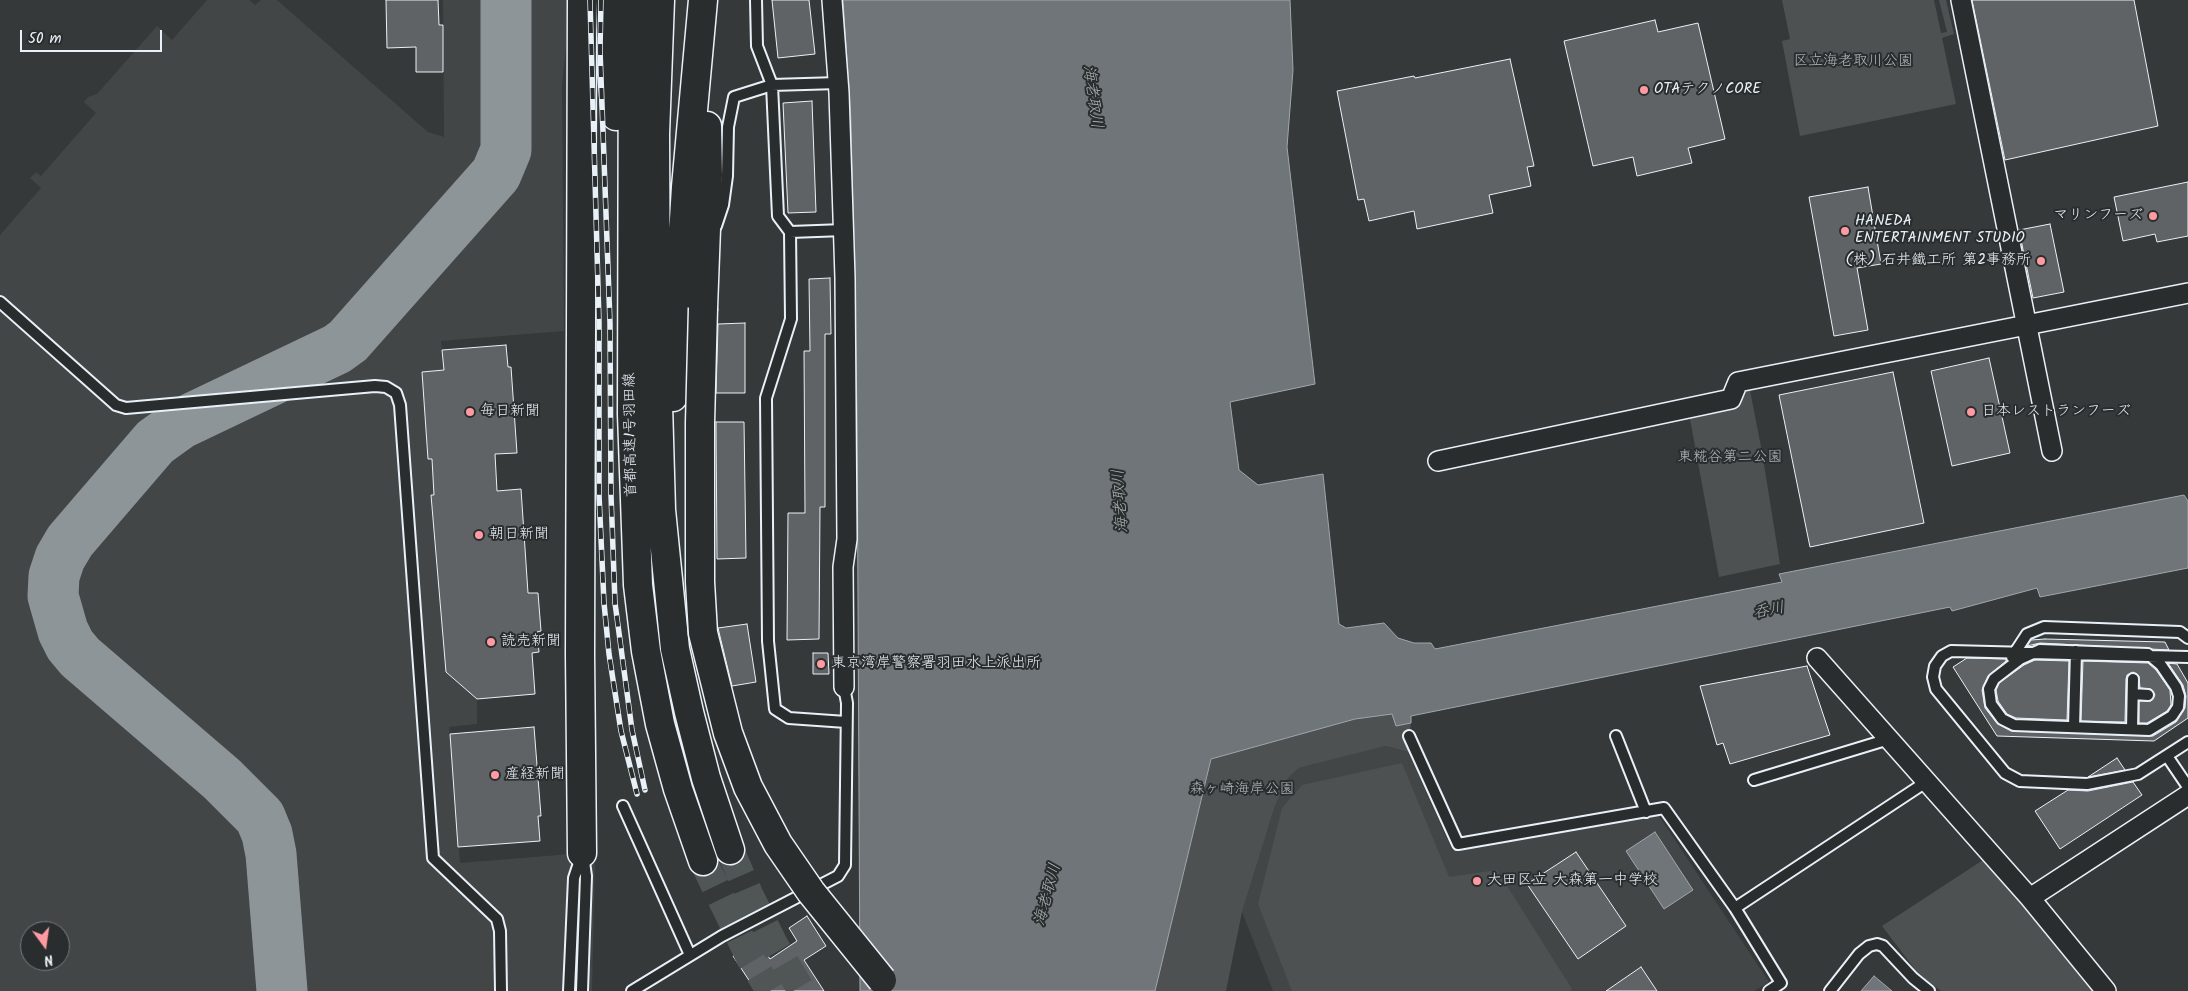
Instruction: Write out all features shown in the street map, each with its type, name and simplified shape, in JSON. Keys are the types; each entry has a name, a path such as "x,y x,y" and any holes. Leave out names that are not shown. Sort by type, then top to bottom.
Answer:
{"main road":[{"path":"582,0 580,654 582,853"},
{"path":"610,0 612,68 631,289"},
{"name":"首都高速1号羽田線","path":"633,0 631,289 634,516 638,585 646,651 660,724 678,789 704,861"},
{"name":"首都高速1号羽田線","path":"660,0 656,134 656,334 661,510 676,649 689,712 706,778 730,850"},
{"path":"668,584 672,416 686,187 704,0"},
{"path":"704,0 708,175 700,423 700,582 703,633 728,733 748,788 778,844 811,892 893,991"}],"street":[{"path":"832,0 838,82 844,230 847,539 843,567 844,687"},
{"path":"1961,0 2052,451"},
{"path":"1438,461 1731,399 1738,382 2188,293"},
{"path":"1818,658 2030,898 2106,991"},
{"path":"2030,898 2188,795"}],"lane":[{"path":"756,0 757,46 772,85 778,216 790,232 791,319 766,398 768,641 770,672 775,709 789,718 846,722"},
{"path":"705,258 723,206 727,176 728,127 734,97 772,85 838,82"},
{"path":"790,232 844,230"},
{"path":"0,302 116,405 126,408 375,386 386,387 396,393 400,405 433,858 497,919 500,931 502,991"},
{"path":"2002,672 2027,634 2044,627 2180,632 2188,638"},
{"path":"2188,658 1951,651 1942,656 1935,666 1933,677 1936,689 2005,773 2020,782 2087,784 2138,774 2188,742"},
{"path":"2034,651 2148,654 2161,664 2176,687 2179,696 2178,707 2172,716 2149,730 2014,725 2002,719 1992,704 1989,689 1994,679 2002,672 2034,651"},
{"path":"2074,727 2076,651"},
{"path":"2132,729 2133,679"},
{"path":"632,991 722,936 838,876 845,865 846,703 844,687"},
{"path":"2133,694 2148,695"},
{"path":"1409,736 1458,844 1664,808 1735,908 1781,983 1769,991"},
{"path":"1616,736 1646,812"},
{"path":"1754,780 1889,739"},
{"path":"2167,756 2188,787"},
{"path":"1735,908 1926,782"},
{"path":"623,806 690,955"},
{"path":"569,991 574,878 582,853"},
{"path":"582,853 586,876 582,991"},
{"path":"1830,991 1859,954 1869,946 1877,944 1883,946 1928,991"}],"shaded area":[{"path":"207,0 249,0 255,5 261,0 277,0 428,132 444,137 443,0 568,0 568,27 562,85 564,331 441,341 444,370 422,372 428,459 432,459 434,495 431,496 446,672 477,699 477,724 449,727 460,863 595,852 592,991 0,991 0,235 41,188 30,178 36,172 41,176 96,113 84,102 88,97 97,94 157,26 172,40"},
{"name":"大田区立 大森第一中学校","path":"1386,746 1408,752 1452,850 1657,813 1769,982 1754,991 1273,991 1242,912 1275,806 1288,778 1299,768"}],"green space":[{"name":"区立海老取川公園","path":"1782,0 1934,0 1941,33 1947,32 1939,0 1946,0 1954,34 1942,38 1956,104 1800,136 1782,41 1790,39"},
{"name":"東糀谷第二公園","path":"1748,380 1780,564 1719,577 1688,408"},
{"name":"森ヶ崎海岸公園","path":"1392,714 1396,726 1411,723 1408,752 1386,746 1299,768 1288,778 1275,806 1242,912 1226,991 1155,991 1211,759 1355,719"},
{"path":"1402,763 1449,877 1497,870 1572,989 1570,991 1292,991 1258,904 1282,808 1302,785"},
{"path":"1983,860 2097,991 1941,991 1917,972 1882,926"}],"water":[{"path":"843,0 1290,0 1293,70 1287,147 1315,384 1230,402 1239,470 1258,485 1323,474 1339,624 1346,628 1384,623 1398,638 1414,643 1431,643 1435,649 1782,582 1779,574 2184,495 2188,501 2188,568 2040,597 2037,588 1952,611 1950,607 1411,716 1411,723 1396,726 1392,714 1355,719 1211,759 1155,991 860,991 857,409 851,121"},
{"path":"1655,832 1693,890 1664,909 1626,851"},
{"path":"1874,976 1892,991 1861,991"}],"building":[{"path":"386,0 438,0 439,25 443,25 443,72 416,72 416,47 387,48"},
{"path":"772,0 809,0 815,54 778,58"},
{"path":"1972,0 2134,0 2158,126 2005,160"},
{"name":"OTAテクノCORE","path":"1655,20 1658,32 1698,23 1725,139 1688,148 1692,163 1637,176 1633,157 1593,166 1564,41"},
{"path":"1510,59 1534,166 1527,167 1531,186 1489,195 1493,213 1417,229 1414,211 1369,221 1364,199 1358,200 1337,91"},
{"path":"812,101 816,212 788,213 783,103"},
{"name":"マリンフーズ","path":"2188,182 2188,236 2157,242 2155,234 2123,241 2114,197"},
{"name":"HANEDA ENTERTAINMENT STUDIO","path":"1868,187 1881,264 1857,268 1868,330 1834,336 1809,197"},
{"name":"(株) 石井鐵工所 第2事務所","path":"2050,224 2064,292 2033,298 2019,230"},
{"path":"830,278 831,334 825,334 825,507 820,507 819,639 787,640 788,513 805,513 804,351 810,351 809,279"},
{"path":"745,323 745,393 716,393 718,324"},
{"path":"506,345 508,367 511,367 517,453 495,454 497,491 521,489 528,593 538,593 541,631 537,632 539,652 532,653 535,694 477,699 446,672 431,495 434,495 432,459 428,459 422,372 444,370 442,350"},
{"name":"日本レストランフーズ","path":"1989,358 2010,453 1952,466 1931,371"},
{"path":"1893,372 1924,523 1810,547 1779,395"},
{"path":"716,422 744,422 746,558 717,559"},
{"path":"747,624 756,682 732,686 718,628"},
{"path":"2031,640 2165,642 2169,650 2040,643 2027,646"},
{"name":"東京湾岸警察署羽田水上派出所","path":"813,653 828,653 829,674 813,674"},
{"path":"1967,658 2006,659 1988,676 1982,690 1985,708 1997,723 2011,731 2153,736 2176,722 2185,708 2186,696 2183,685 2168,663 2177,664 2188,683 2188,718 2154,741 1997,736 1953,667"},
{"path":"2035,660 2069,661 2067,720 2016,718 2007,714 1998,701 1996,690 1999,683 2024,665"},
{"path":"2083,661 2148,663 2156,670 2170,690 2171,705 2167,711 2147,723 2139,723 2139,701 2151,701 2155,695 2151,689 2140,688 2139,676 2133,672 2127,675 2126,679 2125,722 2081,721"},
{"path":"1807,666 1830,735 1730,764 1723,743 1717,745 1700,686"},
{"name":"産経新聞","path":"534,727 541,816 538,816 540,841 458,847 450,734"},
{"path":"2117,758 2125,770 2088,777"},
{"path":"2133,782 2142,795 2060,849 2035,811 2068,790 2088,791"},
{"path":"1576,852 1626,926 1578,959 1527,884"},
{"path":"807,916 826,946 804,960 824,991 756,991 733,956 757,940 770,959 797,941 789,928"},
{"path":"1641,967 1657,991 1606,991"}],"taxiway":[{"path":"282,991 271,854 267,834 260,817 222,779 80,657 70,645 63,631 53,596 54,576 60,558 70,541 155,442 180,424 337,349 348,341 496,174 506,150 506,0"}],"tunnel":[{"path":"730,850 775,946 802,991"},
{"path":"703,861 750,958 770,991"}],"railway":[{"path":"590,0 599,322 599,495 604,603 609,654 621,731 637,794"},
{"path":"601,0 600,50 610,323 611,495 615,603 632,730 645,790"}],"place":[{"name":"OTAテクノCORE","path":"1644,90"},
{"name":"マリンフーズ","path":"2153,216"},
{"name":"HANEDA ENTERTAINMENT STUDIO","path":"1845,231"},
{"name":"(株) 石井鐵工所 第2事務所","path":"2041,261"},
{"name":"毎日新聞","path":"470,412"},
{"name":"日本レストランフーズ","path":"1971,412"},
{"name":"朝日新聞","path":"479,535"},
{"name":"読売新聞","path":"491,642"},
{"name":"東京湾岸警察署羽田水上派出所","path":"821,664"},
{"name":"産経新聞","path":"495,775"},
{"name":"大田区立 大森第一中学校","path":"1477,881"}],"water label":[{"name":"海老取川","path":"1091,97"},
{"name":"海老取川","path":"1122,501"},
{"name":"呑川","path":"1769,612"},
{"name":"海老取川","path":"1049,895"}]}
